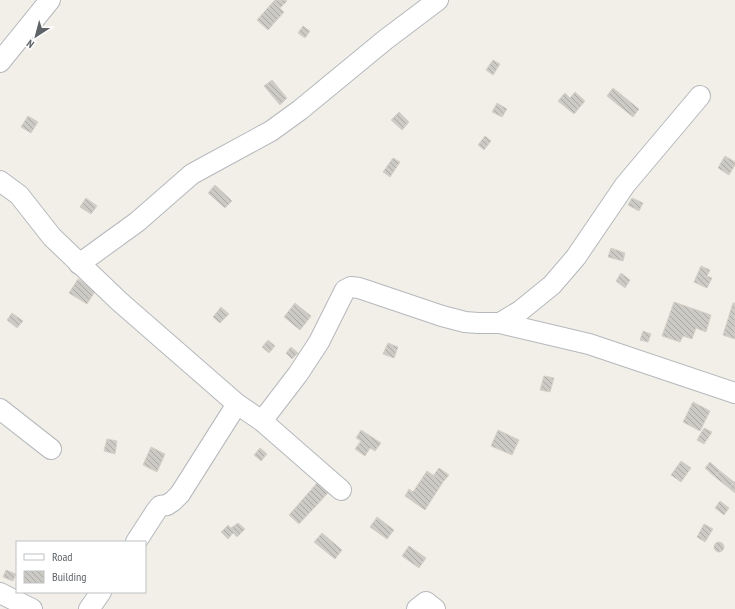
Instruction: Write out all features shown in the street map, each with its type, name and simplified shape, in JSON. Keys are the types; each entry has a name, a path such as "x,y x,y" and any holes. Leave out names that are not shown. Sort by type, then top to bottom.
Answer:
{"street":[{"path":"0,62 50,0"},
{"path":"79,264 137,222 192,174 282,123 385,40 438,0"},
{"path":"500,323 520,311 552,285 576,257 625,185 700,96"},
{"path":"0,181 19,196 52,237 120,302 237,404 262,421 341,490"},
{"path":"262,421 298,374 319,342 345,290 351,287 359,288 442,316 465,322 500,323 589,344 735,393"},
{"path":"137,541 160,506 166,505 173,501 180,494 237,404"},
{"path":"0,409 51,449"},
{"path":"0,593 32,609"},
{"path":"89,609 100,593"},
{"path":"417,609 426,602 435,609"}],"building":[{"path":"275,0 287,1 280,8 273,2"},
{"path":"273,2 284,12 268,30 257,20"},
{"path":"303,26 310,31 305,38 298,33"},
{"path":"493,60 500,64 493,75 486,70"},
{"path":"272,80 287,98 280,105 264,86"},
{"path":"613,88 639,109 633,117 607,96"},
{"path":"575,92 585,101 574,114 558,101 565,93 570,98"},
{"path":"497,103 507,109 502,117 492,112"},
{"path":"399,112 409,122 402,130 391,120"},
{"path":"28,116 38,122 31,133 21,127"},
{"path":"485,136 491,141 484,150 478,145"},
{"path":"725,156 735,162 735,165 729,175 718,168"},
{"path":"393,158 400,162 390,177 383,172"},
{"path":"215,185 232,201 225,208 208,193"},
{"path":"86,198 97,206 91,214 80,207"},
{"path":"632,198 643,203 639,211 628,205"},
{"path":"611,248 625,253 623,261 608,257"},
{"path":"701,266 710,270 707,276 712,278 707,288 694,282"},
{"path":"621,273 630,280 625,288 616,281"},
{"path":"78,279 96,290 87,304 69,293"},
{"path":"674,302 711,315 706,332 696,328 692,339 683,336 680,342 662,336"},
{"path":"295,303 311,316 300,330 284,317"},
{"path":"733,303 735,303 735,339 723,335"},
{"path":"221,307 229,314 220,323 213,317"},
{"path":"12,313 23,321 17,328 7,320"},
{"path":"643,331 651,334 648,342 640,340"},
{"path":"268,340 275,346 269,353 262,347"},
{"path":"388,343 398,347 394,358 383,354"},
{"path":"291,347 298,353 292,359 286,353"},
{"path":"544,376 554,378 550,392 540,390"},
{"path":"693,402 710,411 700,431 683,422"},
{"path":"704,428 712,432 704,444 697,440"},
{"path":"361,430 381,443 375,451 370,448 365,456 355,449 361,441 356,438"},
{"path":"498,430 519,440 512,455 491,446"},
{"path":"107,439 117,441 115,454 104,451"},
{"path":"151,447 165,454 157,472 143,465"},
{"path":"260,448 267,454 261,461 254,455"},
{"path":"681,461 691,468 681,482 671,475"},
{"path":"710,462 720,471 715,477 705,468"},
{"path":"439,468 449,475 443,482 433,476"},
{"path":"427,471 443,482 425,510 405,496 409,489 413,492"},
{"path":"720,471 734,482 729,488 715,477"},
{"path":"735,481 735,493 729,488"},
{"path":"317,483 328,493 299,524 289,515"},
{"path":"720,501 729,508 724,515 715,508"},
{"path":"377,517 394,530 387,539 370,527"},
{"path":"238,523 245,529 237,537 233,533 228,539 221,532 228,525 231,528"},
{"path":"704,524 713,529 705,542 697,537"},
{"path":"322,533 342,550 335,559 314,542"},
{"path":"717,542 721,542 723,543 723,551 717,552 714,549 714,545"},
{"path":"409,546 426,558 419,568 402,556"},
{"path":"6,570 16,574 13,581 3,577"}]}
